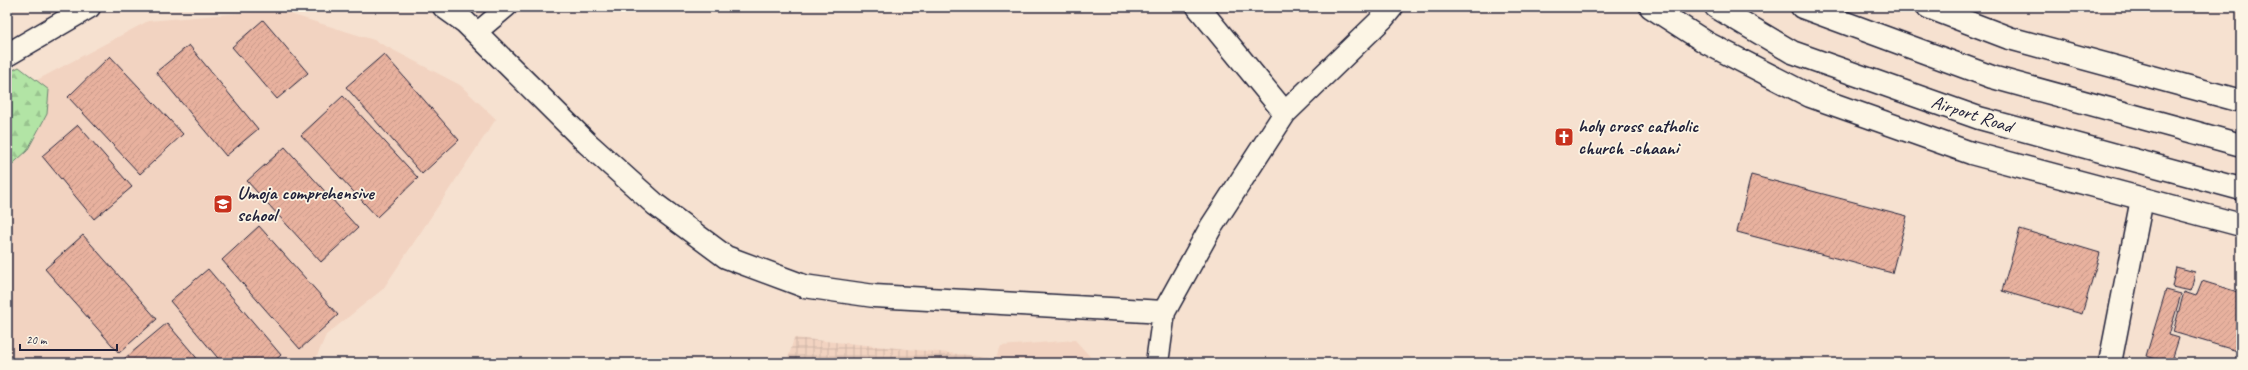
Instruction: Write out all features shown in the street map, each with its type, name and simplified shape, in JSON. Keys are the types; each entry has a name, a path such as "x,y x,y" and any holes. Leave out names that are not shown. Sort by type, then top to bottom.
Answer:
{"main road":[{"path":"7,55 89,7"},
{"path":"444,7 465,22 588,143 656,205 726,257 804,286 874,296 1036,307 1164,312"},
{"path":"1198,7 1285,113"},
{"path":"1157,363 1164,312 1211,227 1285,113 1383,18 1392,7"},
{"path":"1651,7 1707,43 1810,96 1971,153 2241,225"},
{"name":"Airport Road","path":"1716,7 1792,52 1979,118 2241,189"},
{"path":"1802,7 1992,77 2241,145"},
{"path":"1928,7 2009,38 2241,101"},
{"path":"2110,363 2142,198"}],"lane":[{"path":"476,33 507,7"}],"shaded area":[{"name":"Umoja comprehensive school","path":"277,10 374,40 460,85 496,119 383,289 326,335 314,363 7,363 7,96 148,21"},
{"path":"794,338 989,357 987,363 787,363"},
{"path":"1075,340 1096,363 995,363 1001,346"}],"green space":[{"path":"19,67 49,90 47,114 27,151 7,169 7,73"}],"building":[{"path":"263,20 308,73 277,99 232,47"},
{"path":"189,45 258,129 226,156 156,72"},
{"path":"384,54 459,140 422,174 346,87"},
{"path":"110,56 183,134 140,174 68,97"},
{"path":"343,96 418,178 377,217 301,135"},
{"path":"78,125 132,187 94,219 42,156"},
{"path":"285,147 358,228 321,262 247,181"},
{"path":"1751,175 1907,216 1892,273 1737,232"},
{"path":"259,226 338,315 300,349 222,260"},
{"path":"2020,229 2100,253 2082,314 2002,291"},
{"path":"83,235 157,319 119,353 45,269"},
{"path":"2176,267 2195,272 2191,291 2172,287"},
{"path":"208,269 281,355 272,363 222,363 170,301"},
{"path":"2202,281 2241,293 2241,352 2173,332 2184,292 2196,296"},
{"path":"2166,290 2181,294 2169,335 2179,338 2171,363 2146,356"},
{"path":"167,323 201,363 127,363 124,359"}],"place":[{"name":"holy cross catholic church -chaani","path":"1564,137"},
{"name":"Umoja comprehensive school","path":"223,204"}]}
